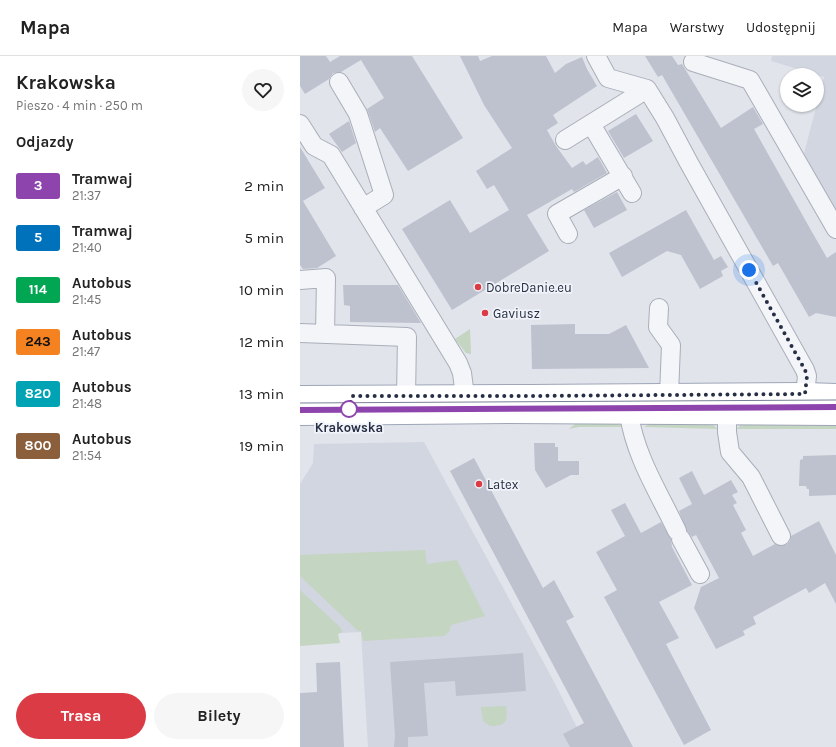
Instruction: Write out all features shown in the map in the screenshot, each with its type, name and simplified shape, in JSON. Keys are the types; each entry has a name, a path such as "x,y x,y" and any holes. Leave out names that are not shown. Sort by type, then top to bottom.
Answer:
{"main road":[{"path":"300,397 836,395"},
{"path":"300,414 498,412 629,414 836,414"}],"lane":[{"path":"596,56 608,78 647,89 665,118 805,370 807,376 805,394"},
{"path":"693,62 750,80 836,229"},
{"path":"339,82 358,114 384,195 363,208"},
{"path":"565,140 647,89"},
{"path":"300,124 314,146 330,155 458,363 462,373 465,396"},
{"path":"591,124 632,192"},
{"path":"568,234 557,214 622,176"},
{"path":"300,280 326,278 325,334"},
{"path":"659,308 658,327 671,345 669,395"},
{"path":"300,334 406,337 406,397"},
{"path":"629,414 631,430 636,445 679,535 700,574"},
{"path":"727,414 727,432 730,452 751,477 781,536"}],"shaded area":[{"path":"772,56 836,56 836,218 802,161 815,112 824,112 824,68 794,68 771,61"},
{"path":"424,442 552,678 587,747 368,747 361,632 300,635 300,484 313,463 314,444"}],"green space":[{"path":"470,329 471,354 466,353 455,339"},
{"path":"607,423 623,427 579,427 569,429 575,424"},
{"path":"651,423 708,423 718,429 644,427"},
{"path":"747,423 836,425 836,429 736,429"},
{"path":"425,550 427,564 457,560 485,616 451,625 449,632 444,636 363,641 361,631 358,631 300,576 300,555"},
{"path":"300,590 339,626 343,632 338,634 340,643 300,646"},
{"path":"506,706 507,716 503,724 490,726 483,721 481,707"}],"building":[{"path":"300,56 326,56 330,62 340,56 412,56 463,138 408,171 380,128 375,132 367,109 384,98 361,60 341,72 333,73 329,79 305,94 300,86"},
{"path":"460,56 478,56 480,61 492,56 546,56 555,73 566,64 582,57 597,86 553,115 558,123 547,130 556,146 572,168 583,161 586,165 598,157 607,173 574,192 572,189 527,215 549,251 452,310 402,229 450,200 470,233 509,210 494,185 487,189 476,171 512,148 484,105"},
{"path":"645,56 672,56 678,65 682,64 721,128 753,107 763,124 754,129 812,232 827,258 836,252 836,317 816,313 809,317 778,263 773,266 662,75 658,77"},
{"path":"636,114 653,141 624,158 608,131"},
{"path":"349,121 356,143 342,152 329,134"},
{"path":"300,147 325,188 303,201 336,256 317,268 303,269 300,265"},
{"path":"617,192 627,210 594,228 584,210"},
{"path":"686,210 714,260 721,256 728,267 721,271 723,276 700,289 681,255 667,251 622,277 609,253"},
{"path":"343,285 398,285 421,323 350,322 350,306 344,305"},
{"path":"575,324 575,334 609,334 626,325 649,368 532,369 531,325"},
{"path":"534,443 555,443 555,447 558,447 558,461 579,461 579,475 571,475 546,488 535,470"},
{"path":"836,455 836,495 809,496 809,489 807,489 806,486 799,486 800,460 803,459 803,456"},
{"path":"474,458 543,588 554,580 574,617 566,621 633,747 570,747 563,734 584,723 450,471"},
{"path":"692,471 704,495 731,480 738,492 732,495 737,503 733,505 746,530 741,533 753,556 775,544 780,546 786,545 790,541 791,536 819,521 836,555 836,604 825,583 809,593 806,588 753,617 756,624 743,631 745,635 716,649 694,608 701,587 719,578 696,535 692,537 687,531 679,511 692,504 679,478"},
{"path":"625,503 641,533 661,522 671,539 672,547 692,585 659,602 679,638 666,644 711,730 684,745 604,597 617,590 596,552 625,536 611,510"},
{"path":"523,653 526,691 456,696 455,681 424,683 428,736 408,737 408,747 394,747 395,736 390,662"},
{"path":"340,662 344,747 300,747 300,693 317,692 316,663"}],"tram line":[{"path":"300,403 836,400"},
{"path":"300,410 836,407"},
{"name":"3","path":"300,410 836,407"}],"place":[{"name":"DobreDanie.eu","path":"478,287"},
{"name":"Gaviusz","path":"485,313"},
{"name":"Krakowska","path":"349,409"},
{"name":"Latex","path":"479,484"}],"route":[{"path":"349,409 352,396 427,397 805,394 807,376 805,370 749,270"}]}
